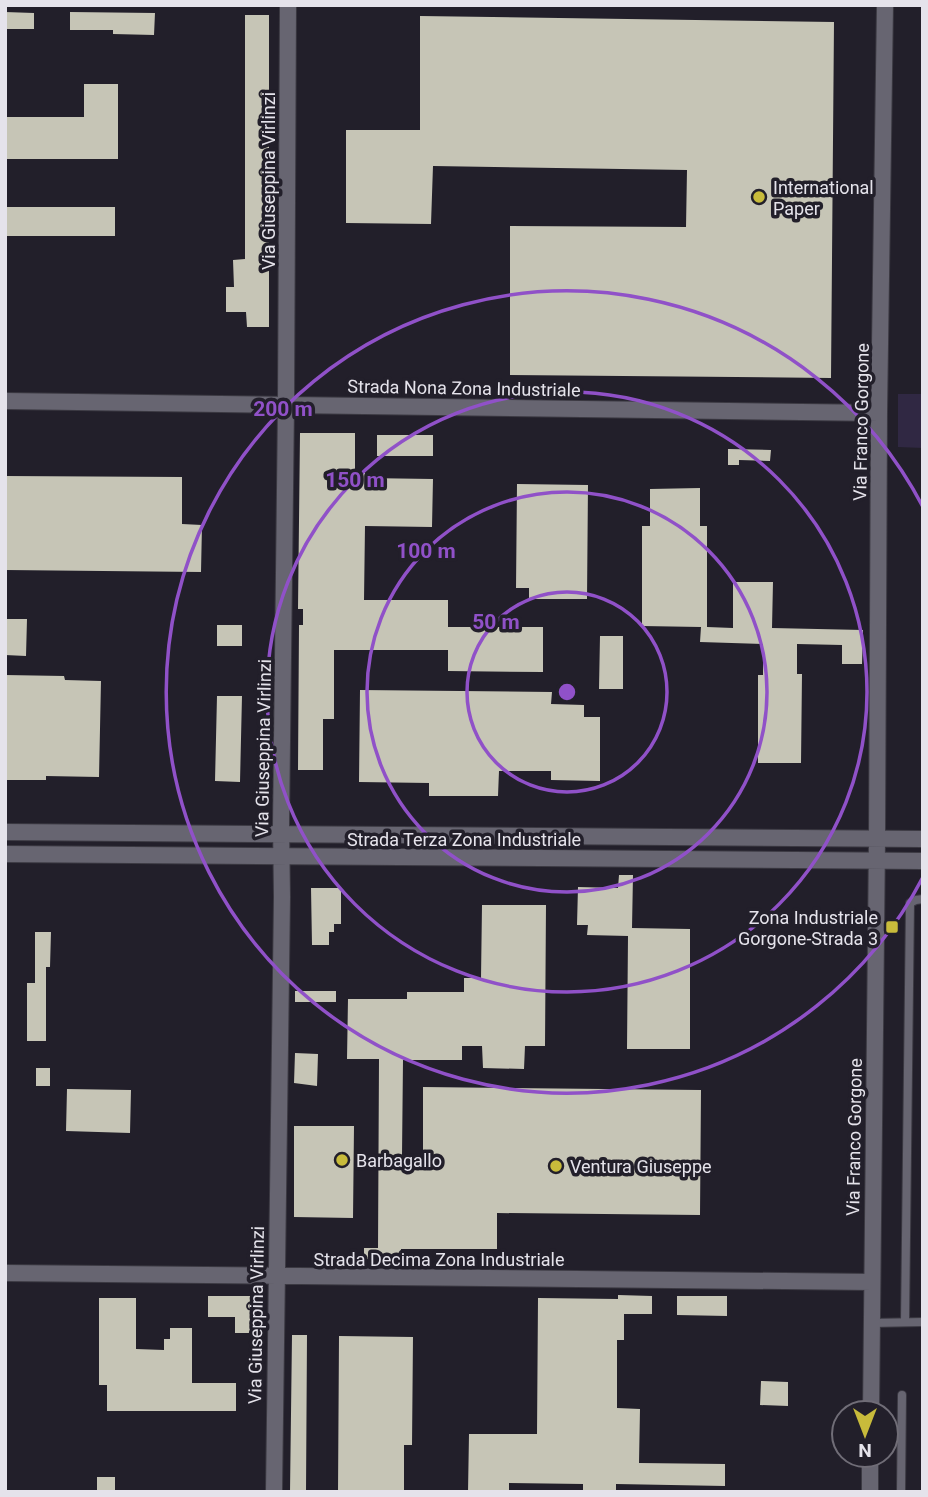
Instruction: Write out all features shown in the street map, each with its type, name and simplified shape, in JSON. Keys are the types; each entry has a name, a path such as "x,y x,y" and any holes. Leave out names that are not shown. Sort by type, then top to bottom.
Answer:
{"street":[{"name":"Via Giuseppina Virlinzi","path":"274,1492 288,5"},
{"name":"Via Franco Gorgone","path":"870,1399 879,413 886,5"},
{"name":"Strada Nona Zona Industriale","path":"5,401 879,413"},
{"name":"Strada Terza Zona Industriale","path":"5,832 923,838"},
{"name":"Strada Terza Zona Industriale","path":"5,854 923,861"},
{"name":"Strada Decima Zona Industriale","path":"5,1273 872,1282"},
{"path":"870,1469 870,1492"}],"lane":[{"path":"905,1322 910,903 923,899"},
{"path":"872,1323 923,1322"},
{"path":"901,1492 902,1395"}],"shaded area":[{"path":"898,394 923,394 923,448 898,447"}],"building":[{"path":"5,12 34,13 34,29 5,29"},
{"path":"70,12 155,13 154,35 113,34 113,30 70,30"},
{"path":"245,15 269,15 269,327 247,327 246,312 226,312 226,287 234,287 233,260 245,259"},
{"name":"International Paper","path":"420,16 834,22 831,378 510,375 510,226 686,227 687,170 433,166 431,224 346,223 346,130 420,130"},
{"path":"84,84 118,84 118,159 5,159 5,117 84,117"},
{"path":"5,207 115,207 115,236 5,236"},
{"path":"300,433 355,433 355,473 365,473 365,478 433,479 432,527 365,526 364,600 448,600 448,627 543,627 543,672 448,671 448,650 334,650 334,719 323,719 323,770 298,770 299,625 303,625 303,609 298,609"},
{"path":"377,435 433,435 433,456 377,456"},
{"path":"728,449 771,450 770,461 739,460 739,465 728,465"},
{"path":"5,476 182,477 182,524 202,525 201,572 5,570"},
{"path":"517,484 588,485 587,599 529,599 529,588 516,588"},
{"path":"700,488 700,526 707,526 707,627 733,628 733,582 773,582 772,628 863,630 862,664 842,664 842,645 797,644 797,674 802,674 801,763 758,763 758,675 763,675 763,644 700,642 701,627 642,626 642,526 650,526 650,489"},
{"path":"5,619 27,619 26,656 5,655"},
{"path":"217,625 242,625 242,646 217,646"},
{"path":"600,636 623,636 623,689 599,689"},
{"path":"5,675 64,676 65,680 101,681 99,777 46,776 46,780 7,780"},
{"path":"360,690 552,692 551,704 584,705 584,717 600,717 600,781 551,780 551,771 499,771 498,796 429,796 429,783 359,782"},
{"path":"217,696 242,696 240,782 215,781"},
{"path":"619,875 633,875 632,928 690,929 690,1049 627,1049 628,936 587,935 588,925 577,925 578,887 618,888"},
{"path":"311,888 341,888 341,924 334,924 334,932 329,932 329,945 312,945"},
{"path":"482,905 546,905 545,1046 525,1046 524,1069 483,1068 482,1046 462,1046 462,1060 403,1060 402,1155 423,1155 423,1087 701,1090 700,1215 497,1213 497,1249 401,1249 401,1260 364,1259 364,1248 378,1248 379,1059 347,1059 348,999 407,999 407,992 464,992 464,978 481,978"},
{"path":"35,932 51,932 50,967 46,967 46,1041 27,1041 27,983 35,983"},
{"path":"295,991 336,991 336,1002 295,1002"},
{"path":"295,1053 318,1054 317,1086 294,1083"},
{"path":"36,1068 50,1068 50,1086 36,1086"},
{"path":"67,1089 131,1090 130,1133 66,1131"},
{"path":"294,1126 354,1126 353,1218 294,1217"},
{"path":"618,1295 652,1296 652,1314 624,1314 624,1340 617,1340 617,1408 640,1409 639,1463 725,1464 725,1486 616,1484 616,1492 583,1492 583,1484 509,1483 509,1492 468,1492 469,1434 537,1434 538,1298 618,1299"},
{"path":"208,1296 254,1296 254,1333 235,1333 235,1317 208,1317"},
{"path":"677,1296 727,1296 727,1316 677,1315"},
{"path":"99,1298 136,1298 136,1349 164,1350 164,1339 170,1339 170,1328 192,1328 192,1383 236,1383 236,1411 107,1411 107,1385 99,1385"},
{"path":"292,1335 307,1335 306,1492 290,1492"},
{"path":"339,1336 413,1337 412,1445 404,1445 404,1492 338,1492"},
{"path":"761,1381 788,1382 788,1406 760,1405"},
{"path":"97,1477 115,1477 115,1492 97,1492"}],"place":[{"name":"International Paper","path":"759,197"},
{"name":"Zona Industriale Gorgone-Strada 3","path":"892,927"},
{"name":"Barbagallo","path":"342,1160"},
{"name":"Ventura Giuseppe","path":"556,1166"}]}
